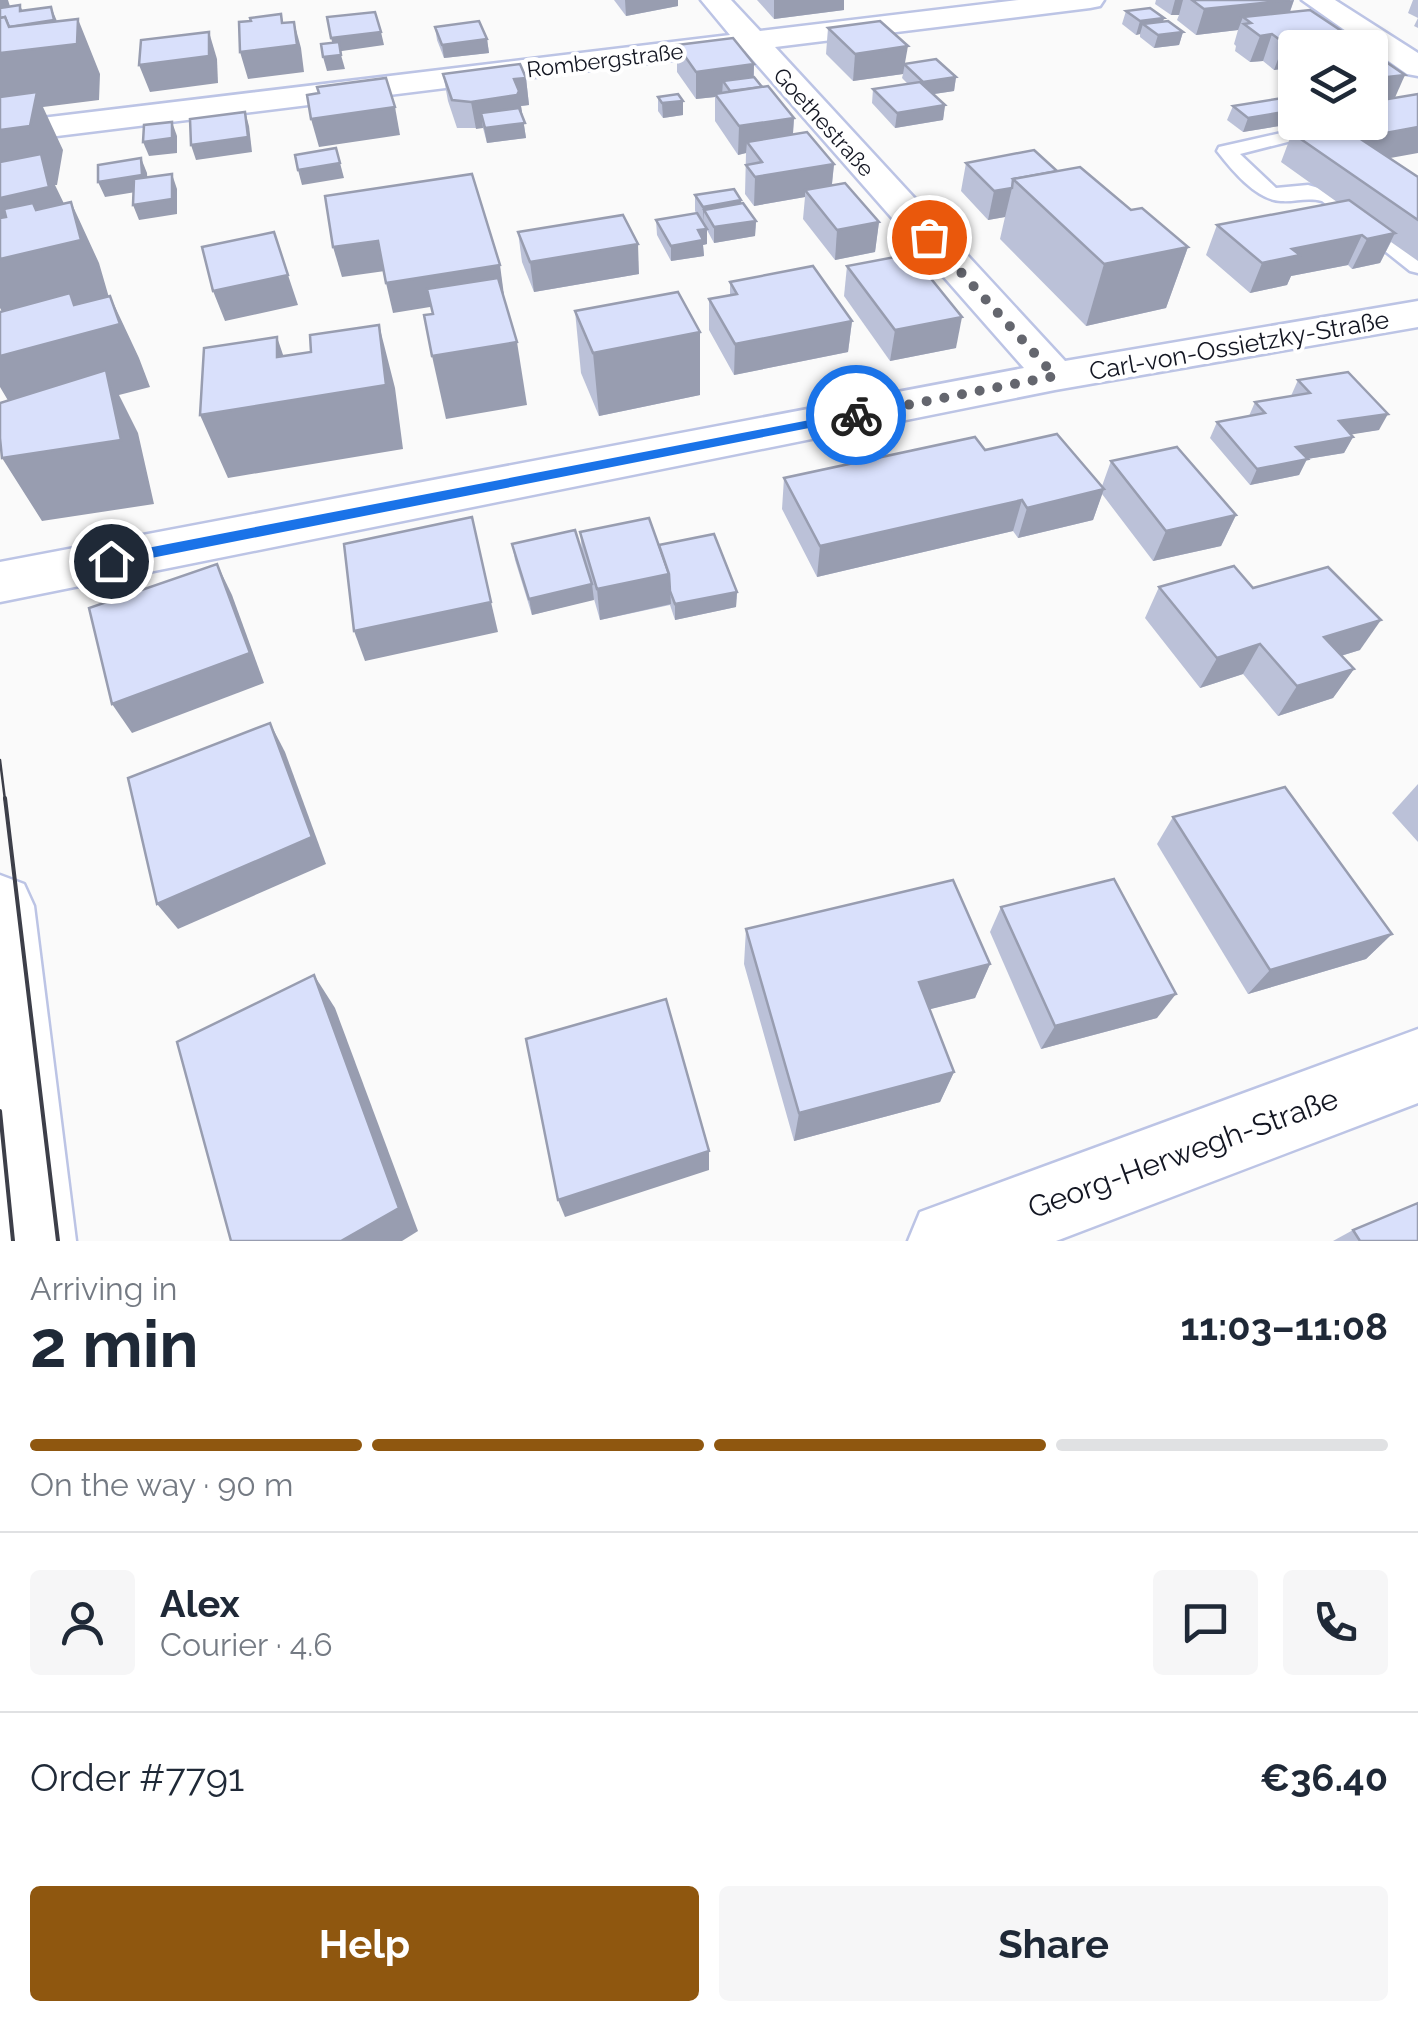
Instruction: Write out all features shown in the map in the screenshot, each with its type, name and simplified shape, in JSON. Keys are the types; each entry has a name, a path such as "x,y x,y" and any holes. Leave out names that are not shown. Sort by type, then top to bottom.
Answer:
{"street":[{"name":"Goethestraße","path":"716,0 1055,376"},
{"name":"Rombergstraße","path":"0,132 1090,0"},
{"path":"1316,0 1418,67"},
{"name":"Carl-von-Ossietzky-Straße","path":"0,582 1055,376 1418,314"},
{"path":"0,906 35,1241"},
{"name":"Georg-Herwegh-Straße","path":"949,1241 1418,1066"}],"lane":[{"path":"1278,139 1226,151 1269,192 1281,195 1308,191 1329,197 1418,266"}],"building":[{"path":"1192,0 1290,0 1204,9"},
{"path":"20,5 20,11 51,7 54,20 9,27 5,17 0,18 0,8"},
{"path":"1150,8 1164,18 1140,21 1126,11"},
{"path":"1310,10 1340,30 1278,30 1278,38 1272,34 1260,36 1244,24 1251,23 1243,17"},
{"path":"375,12 381,32 331,38 327,17"},
{"path":"281,14 282,23 294,22 297,45 240,52 239,22"},
{"path":"5,17 9,27 78,19 77,44 0,53 0,18"},
{"path":"479,21 487,39 442,45 435,27"},
{"path":"880,21 908,46 855,54 828,28"},
{"path":"1168,21 1183,32 1158,35 1143,24"},
{"path":"209,32 209,56 139,65 141,40"},
{"path":"733,38 754,64 696,72 677,45"},
{"path":"339,42 341,55 323,57 321,44"},
{"path":"936,59 956,77 923,82 904,64"},
{"path":"1388,63 1405,75 1388,77"},
{"path":"520,64 526,78 514,79 517,95 471,102 452,100 443,74"},
{"path":"754,77 762,87 730,91 723,81"},
{"path":"386,78 395,107 311,119 307,95 319,93 317,87"},
{"path":"920,82 945,105 897,113 873,89"},
{"path":"768,86 794,118 739,126 715,94"},
{"path":"37,92 30,126 0,130 0,97"},
{"path":"678,94 683,101 662,103 658,97"},
{"path":"1418,94 1418,127 1388,133 1388,99"},
{"path":"1278,99 1278,113 1248,118 1233,106"},
{"path":"519,108 525,123 485,128 481,113"},
{"path":"245,112 248,137 191,145 190,119"},
{"path":"172,122 172,138 143,142 144,125"},
{"path":"807,132 834,164 755,177 746,165 762,162 747,142"},
{"path":"1302,140 1362,140 1418,177 1418,220"},
{"path":"336,148 340,163 298,170 295,155"},
{"path":"1034,150 1057,171 1013,179 1012,188 994,191 966,163"},
{"path":"41,154 49,187 0,198 0,162"},
{"path":"141,158 142,175 98,182 98,165"},
{"path":"1080,167 1131,210 1142,208 1188,247 1104,264 1013,179"},
{"path":"172,174 172,199 133,205 134,179"},
{"path":"472,174 500,265 386,283 378,241 333,247 325,196"},
{"path":"845,183 879,222 837,230 805,190"},
{"path":"734,189 741,200 703,207 695,195"},
{"path":"1349,200 1395,233 1367,239 1362,235 1292,249 1300,255 1262,263 1217,225"},
{"path":"71,202 81,240 0,259 0,218 6,217 4,209 33,203 36,210"},
{"path":"743,203 756,221 714,227 704,210"},
{"path":"697,213 707,229 698,230 703,240 671,246 656,220"},
{"path":"623,215 638,244 530,262 518,232"},
{"path":"274,232 288,275 213,291 202,247"},
{"path":"911,254 962,317 895,330 847,266"},
{"path":"813,266 852,321 735,344 709,299 737,294 730,282"},
{"path":"498,278 517,342 432,356 424,315 433,314 427,289"},
{"path":"678,292 700,332 593,353 575,311"},
{"path":"70,293 74,305 110,296 120,324 0,356 0,312"},
{"path":"379,325 386,385 200,415 204,348 277,337 277,357 311,352 310,335"},
{"path":"106,370 121,440 2,458 0,403"},
{"path":"1348,372 1388,414 1339,421 1353,437 1296,447 1308,459 1257,469 1217,422 1265,413 1255,402 1310,393 1298,380"},
{"path":"1057,434 1104,489 1027,508 1022,500 820,546 784,478 975,437 985,450"},
{"path":"1177,447 1236,515 1166,531 1111,461"},
{"path":"472,517 491,602 354,631 344,544"},
{"path":"649,518 669,574 597,589 580,532"},
{"path":"575,530 592,584 529,599 512,544"},
{"path":"714,534 737,592 675,604 659,545"},
{"path":"217,564 250,653 112,704 89,608"},
{"path":"1234,566 1253,588 1328,567 1381,620 1324,637 1354,669 1297,686 1260,644 1217,658 1159,587"},
{"path":"270,723 312,837 157,904 128,778"},
{"path":"1285,787 1392,934 1270,970 1173,817"},
{"path":"1114,879 1176,994 1055,1026 1001,907"},
{"path":"953,880 990,964 919,982 954,1072 799,1113 746,929"},
{"path":"314,975 399,1208 341,1241 231,1241 177,1042"},
{"path":"666,999 709,1151 558,1200 526,1039"},
{"path":"1418,1203 1418,1241 1360,1241 1353,1230"}],"tram line":[{"path":"0,760 5,800"},
{"path":"5,798 58,1241"},
{"path":"0,1111 13,1241"}],"way so far":[{"path":"856,415 1055,376 929,237"}],"route":[{"path":"111,561 856,415"}]}
